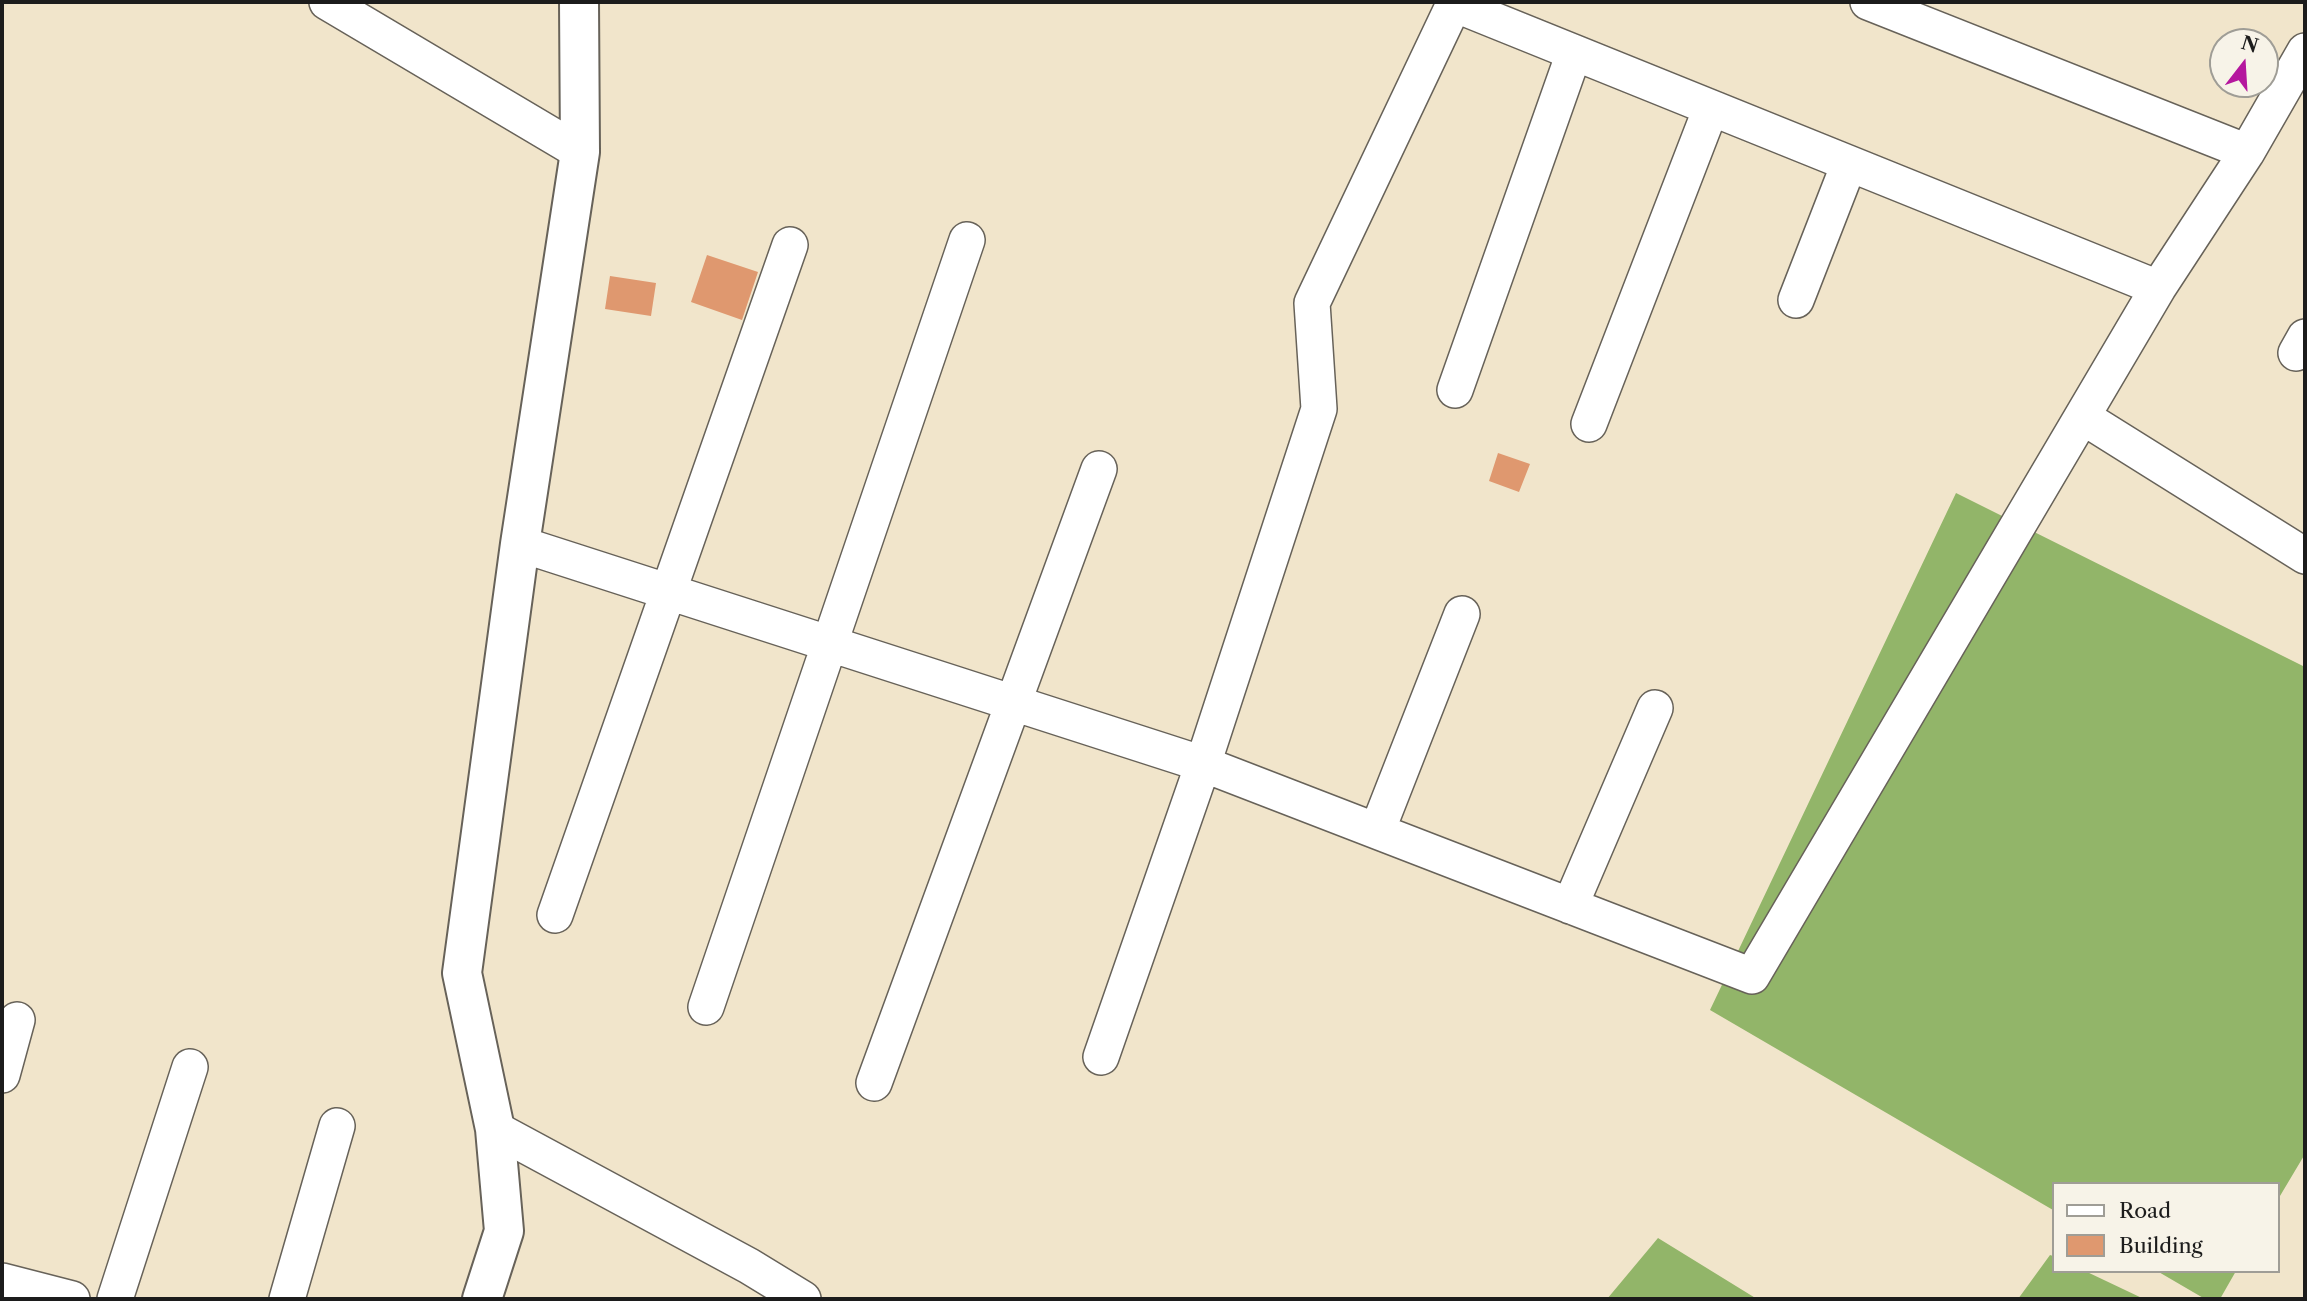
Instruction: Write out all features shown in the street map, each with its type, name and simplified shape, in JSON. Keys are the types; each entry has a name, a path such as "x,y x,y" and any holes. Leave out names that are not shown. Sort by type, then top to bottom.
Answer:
{"street":[{"path":"327,2 580,152"},
{"path":"482,1299 504,1231 495,1129 462,974 520,544 580,152 579,2"},
{"path":"1868,2 1925,12 2247,152"},
{"path":"1101,1057 1203,764 1319,409 1312,303 1454,3 2158,288"},
{"path":"520,544 1203,764 1752,976 2158,288 2247,152 2305,51"},
{"path":"1455,390 1574,53"},
{"path":"1589,424 1711,108"},
{"path":"1796,300 1849,164"},
{"path":"706,1007 967,240"},
{"path":"555,915 790,245"},
{"path":"2083,417 2305,556"},
{"path":"874,1083 1099,469"},
{"path":"1377,831 1462,614"},
{"path":"1570,906 1655,708"},
{"path":"2,1075 17,1020"},
{"path":"116,1299 190,1067"},
{"path":"287,1299 337,1126"},
{"path":"495,1129 750,1266 803,1299"},
{"path":"2,1281 72,1299"}],"green space":[{"path":"1956,493 2305,667 2305,1154 2279,1198 2279,1182 2052,1182 2052,1209 1710,1010"},
{"path":"1658,1238 1757,1299 1607,1299"},
{"path":"2050,1255 2052,1273 2089,1273 2144,1299 2018,1299"},
{"path":"2160,1273 2235,1273 2220,1299 2205,1299"}],"building":[{"path":"707,255 758,272 742,320 691,302"},
{"path":"610,276 656,283 651,316 605,309"},
{"path":"1498,453 1530,464 1519,492 1489,481"}]}
